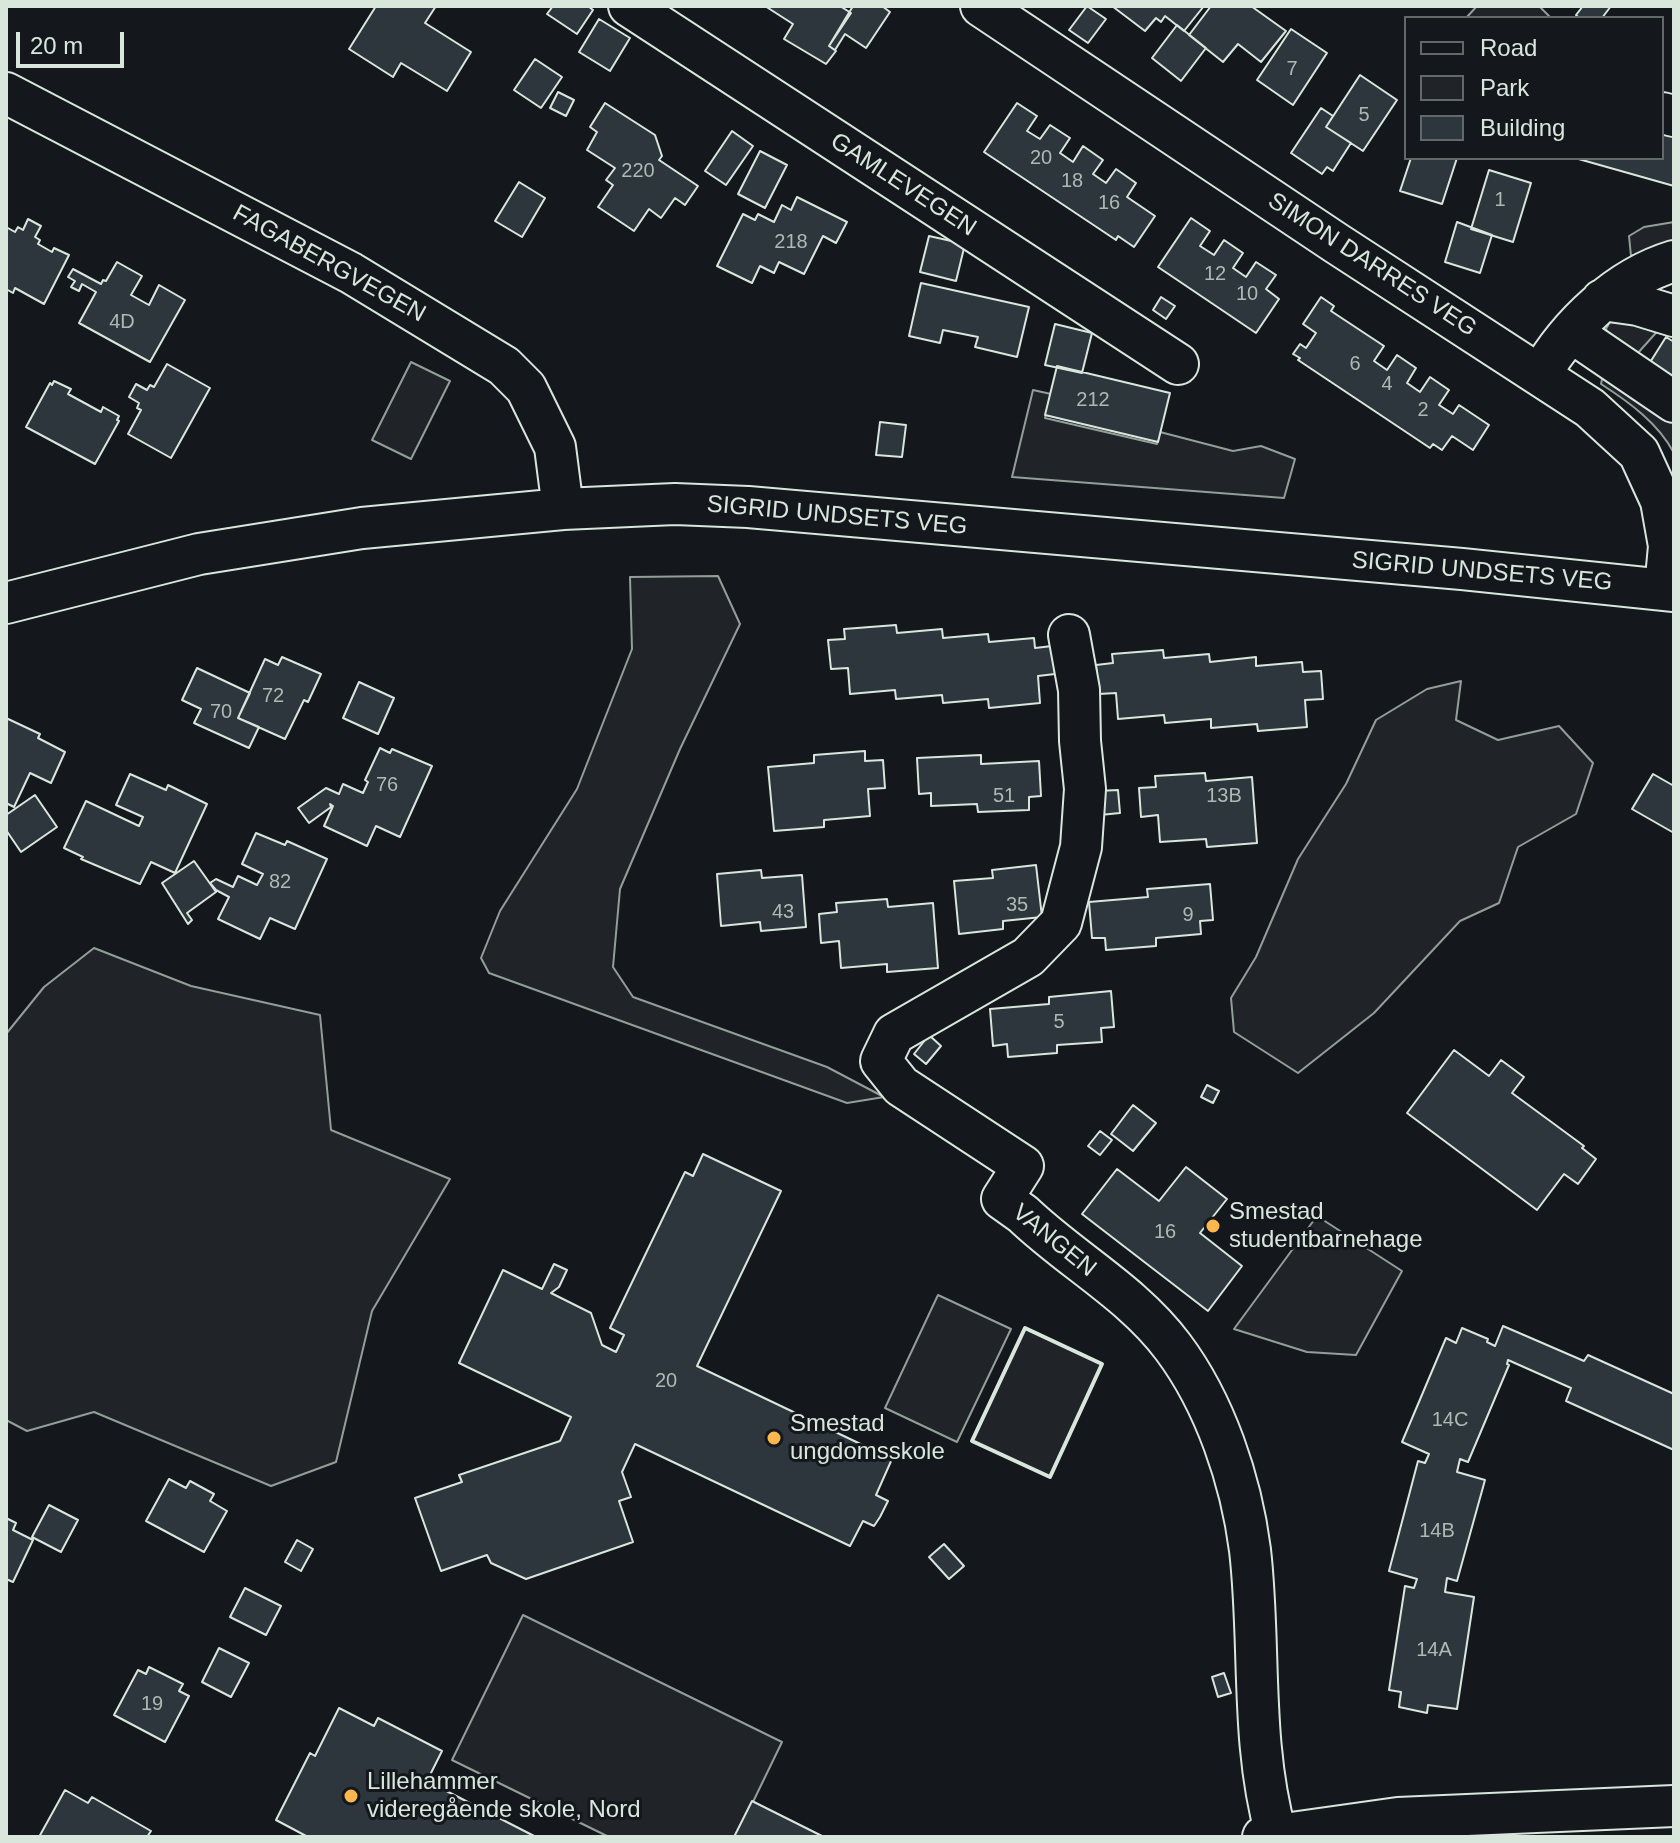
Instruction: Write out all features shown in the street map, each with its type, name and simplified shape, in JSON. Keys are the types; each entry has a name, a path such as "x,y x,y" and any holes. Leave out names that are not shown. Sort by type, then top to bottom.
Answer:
{"street":[{"name":"GAMLEVEGEN","path":"629,6 1178,364"},
{"name":"SIMON DARRES VEG","path":"1002,12 1348,251 1590,408 1639,453 1661,501 1669,546 1669,590"},
{"name":"FAGABERGVEGEN","path":"7,97 351,273 504,366 526,388 555,447 563,509"},
{"path":"1540,375 1555,349 1602,300 1656,266 1674,261"},
{"path":"1602,300 1638,305 1674,316"},
{"path":"1571,332 1674,402"},
{"name":"SIGRID UNDSETS VEG","path":"6,603 199,554 362,528 563,509 675,504 748,507 1669,590"},
{"name":"VANGEN","path":"1069,635 1079,690 1085,789 1081,847 1061,923 1028,957 894,1034 881,1061 901,1086 1023,1166 1002,1199 1146,1315 1173,1347 1197,1385 1223,1442 1245,1518 1250,1553 1261,1752 1270,1835"},
{"path":"1270,1835 1398,1818 1674,1806"}],"green space":[{"path":"1477,6 1539,6 1549,16 1468,16"},
{"path":"1674,222 1674,242 1631,256 1629,236 1644,227"},
{"path":"1611,320 1663,325 1637,354 1610,340 1606,329"},
{"path":"411,362 450,381 411,459 372,440"},
{"path":"1603,375 1674,420 1674,453 1651,423 1601,384"},
{"path":"1033,390 1051,394 1045,418 1157,444 1160,432 1233,451 1261,446 1295,459 1284,498 1012,477"},
{"path":"718,576 740,624 680,749 620,889 613,967 633,997 827,1067 884,1097 847,1103 489,973 481,958 500,911 577,789 632,649 630,577"},
{"path":"1461,681 1456,720 1498,740 1559,726 1593,763 1576,814 1518,847 1499,903 1460,921 1374,1013 1298,1073 1234,1032 1231,998 1256,957 1298,859 1346,784 1376,720 1427,689"},
{"path":"94,948 191,986 320,1015 331,1130 450,1179 372,1311 336,1462 271,1486 94,1412 27,1431 6,1420 6,1034 44,987"},
{"path":"1317,1216 1402,1271 1356,1355 1307,1352 1234,1329"},
{"path":"938,1295 1011,1329 957,1442 885,1408"},
{"path":"1025,1328 1102,1364 1050,1477 972,1441"},
{"path":"523,1615 782,1742 736,1837 609,1837 452,1760"}],"building":[{"path":"376,6 436,6 425,23 471,52 447,91 401,63 393,77 349,49"},
{"path":"553,6 588,6 593,10 577,34 547,14"},
{"path":"765,6 840,6 851,13 829,46 836,51 826,64 784,39 793,24"},
{"path":"853,6 882,6 890,12 866,48 845,34 835,50 829,46"},
{"path":"1087,6 1106,19 1088,43 1069,30"},
{"path":"1112,6 1204,6 1184,31 1165,16 1161,22 1156,18 1145,31"},
{"path":"1211,6 1251,6 1286,31 1261,62 1238,44 1223,62 1189,35"},
{"path":"1583,6 1611,6 1604,16 1576,15"},
{"path":"599,19 630,38 610,71 579,52"},
{"path":"1177,25 1206,48 1181,81 1152,58"},
{"path":"1291,29 1327,53 1293,105 1257,80"},
{"path":"535,59 562,77 541,108 514,90"},
{"path":"1360,75 1397,100 1363,151 1326,127"},
{"path":"558,92 574,100 566,116 550,108"},
{"path":"605,103 655,135 662,156 659,160 698,186 685,205 675,198 661,218 649,209 634,231 598,207 613,185 606,180 615,168 587,150 597,132 590,127"},
{"path":"1017,103 1037,116 1027,131 1040,139 1050,125 1070,138 1060,153 1073,162 1083,146 1103,160 1093,174 1106,183 1116,169 1136,183 1127,197 1155,216 1134,247 1118,236 1116,240 984,152"},
{"path":"1321,108 1333,116 1326,127 1351,143 1333,171 1327,167 1322,174 1291,153"},
{"path":"1664,122 1674,125 1674,186 1582,160 1664,160"},
{"path":"732,131 753,146 726,185 705,171"},
{"path":"760,151 787,165 765,208 738,194"},
{"path":"1410,160 1456,160 1442,204 1400,191"},
{"path":"1489,170 1531,183 1513,242 1471,229"},
{"path":"519,182 545,198 522,237 495,221"},
{"path":"797,197 847,222 836,243 823,236 804,274 779,262 774,273 760,266 752,283 717,266 743,214 755,220 758,214 774,222 782,205 791,210"},
{"path":"1191,218 1210,231 1200,246 1214,255 1224,240 1243,253 1233,268 1246,277 1256,262 1276,275 1266,289 1279,299 1256,333 1158,267"},
{"path":"28,219 41,226 35,237 40,240 38,244 52,252 54,248 69,255 44,304 15,288 13,293 6,289 6,227 15,232 18,227 23,230"},
{"path":"1457,222 1492,235 1480,273 1445,262"},
{"path":"929,236 965,244 956,281 920,272"},
{"path":"117,262 142,276 131,295 149,305 159,285 185,300 150,362 79,323 96,292 82,284 79,291 71,287 75,281 68,277 73,269 101,284"},
{"path":"921,283 1029,307 1017,357 975,347 978,337 943,330 940,343 909,336"},
{"path":"1161,297 1175,306 1166,319 1153,310"},
{"path":"1321,297 1334,306 1331,311 1384,346 1374,361 1387,370 1397,355 1416,368 1407,383 1420,392 1430,377 1449,390 1439,405 1453,414 1459,405 1489,425 1473,450 1452,436 1442,450 1433,444 1430,448 1298,360 1300,358 1293,354 1300,344 1306,348 1316,333 1303,324"},
{"path":"1055,324 1092,333 1082,373 1045,365"},
{"path":"1666,337 1674,342 1674,379 1649,364"},
{"path":"167,364 210,388 171,458 128,434 141,410 137,408 139,403 129,397 136,384 147,390 150,385 154,387"},
{"path":"1057,366 1170,393 1158,442 1045,415"},
{"path":"54,381 71,389 68,394 101,412 103,407 119,416 95,464 26,427"},
{"path":"880,422 906,425 902,457 876,455"},
{"path":"896,625 897,633 942,629 943,638 988,634 989,642 1034,638 1035,648 1052,646 1055,674 1038,676 1040,703 989,708 988,699 943,703 942,695 896,699 895,690 850,694 848,668 831,669 828,640 845,639 844,629"},
{"path":"1163,650 1164,658 1209,654 1210,662 1256,657 1256,666 1302,662 1303,672 1321,671 1323,699 1305,700 1307,727 1258,731 1257,724 1211,728 1211,719 1165,723 1164,715 1118,719 1116,693 1099,694 1096,665 1113,663 1112,654"},
{"path":"282,657 321,674 285,739 238,718 265,659 278,665"},
{"path":"197,668 250,693 238,718 259,727 249,748 194,723 201,709 182,700"},
{"path":"359,682 394,698 378,734 343,718"},
{"path":"6,718 40,734 38,738 65,752 51,783 30,773 14,807 6,803"},
{"path":"380,748 390,753 392,749 432,766 400,837 376,826 367,846 324,826 333,806 330,804 331,807 309,823 298,808 326,788 339,794 343,784 363,793 368,782 365,780"},
{"path":"865,751 865,761 883,760 885,788 868,789 870,816 824,820 824,827 774,831 768,767 814,763 814,755"},
{"path":"981,755 981,764 1039,761 1041,796 1029,797 1029,810 978,812 977,804 931,806 931,793 919,794 917,758"},
{"path":"1205,773 1206,781 1252,777 1257,843 1207,847 1206,839 1160,842 1158,815 1141,817 1139,788 1156,787 1155,776"},
{"path":"130,774 166,790 168,785 207,804 175,873 151,862 140,884 81,859 83,857 64,848 86,801 139,826 143,817 116,805"},
{"path":"1653,774 1674,786 1674,833 1632,809"},
{"path":"1118,790 1120,813 1100,815 1098,791"},
{"path":"35,795 57,827 21,852 6,830 6,815"},
{"path":"256,833 285,845 287,841 327,859 295,929 270,918 260,939 218,919 229,897 210,883 216,879 233,887 238,876 257,885 263,874 242,864"},
{"path":"194,861 216,892 187,913 192,920 188,924 162,883"},
{"path":"1036,865 1042,917 1003,921 1003,929 959,934 954,881 993,878 992,870"},
{"path":"761,870 762,878 802,875 806,927 761,931 760,922 721,926 717,874"},
{"path":"1210,884 1213,920 1200,921 1201,934 1156,938 1156,946 1106,950 1105,938 1092,938 1089,902 1148,897 1147,889"},
{"path":"887,899 888,907 933,903 938,968 887,972 887,964 841,968 839,941 821,943 819,914 837,912 836,903"},
{"path":"1111,991 1114,1027 1101,1028 1102,1042 1057,1045 1057,1053 1008,1057 1007,1044 993,1046 990,1009 1049,1004 1049,997"},
{"path":"929,1035 941,1046 926,1064 914,1054"},
{"path":"1454,1050 1489,1076 1501,1060 1524,1077 1512,1093 1584,1146 1582,1148 1596,1159 1578,1184 1564,1174 1537,1210 1407,1113"},
{"path":"1207,1085 1219,1091 1213,1103 1201,1097"},
{"path":"1133,1105 1156,1123 1133,1151 1111,1134"},
{"path":"1100,1131 1112,1140 1100,1155 1088,1146"},
{"path":"703,1154 781,1191 697,1366 892,1459 876,1495 888,1501 880,1517 874,1526 863,1521 850,1546 635,1444 622,1472 631,1497 619,1501 633,1542 526,1579 491,1563 487,1555 441,1571 415,1498 462,1482 459,1475 560,1441 571,1417 459,1363 503,1270 542,1289 554,1264 567,1270 559,1287 551,1293 591,1313 602,1345 616,1352 624,1335 610,1328 685,1172 693,1176"},
{"path":"1186,1167 1227,1199 1200,1233 1242,1266 1208,1311 1082,1214 1117,1169 1159,1201"},
{"path":"1503,1326 1584,1361 1588,1355 1674,1394 1674,1450 1566,1401 1571,1388 1508,1360 1509,1365 1468,1462 1460,1459 1457,1472 1485,1480 1457,1581 1447,1578 1445,1592 1474,1597 1457,1709 1428,1705 1427,1713 1399,1707 1401,1692 1389,1690 1405,1586 1414,1588 1417,1579 1389,1571 1418,1461 1425,1463 1429,1454 1402,1442 1446,1338 1456,1343 1462,1328 1488,1339 1487,1342 1495,1346"},
{"path":"169,1479 186,1488 190,1481 214,1494 210,1501 227,1511 204,1552 146,1521"},
{"path":"49,1505 78,1520 61,1552 32,1537"},
{"path":"6,1518 16,1523 13,1530 33,1540 13,1582 6,1579"},
{"path":"297,1540 313,1549 301,1571 285,1562"},
{"path":"944,1544 964,1566 949,1579 929,1557"},
{"path":"245,1588 281,1606 266,1635 230,1617"},
{"path":"219,1648 249,1663 231,1697 202,1682"},
{"path":"149,1667 183,1684 179,1691 189,1696 165,1742 114,1715 138,1670 146,1674"},
{"path":"1224,1673 1231,1693 1218,1697 1212,1677"},
{"name":"Lillehammer videregående skole, Nord","path":"339,1708 374,1726 378,1718 442,1751 427,1781 536,1837 308,1837 276,1820 310,1753 315,1756"},
{"path":"65,1790 88,1803 92,1797 151,1831 147,1837 39,1837"},
{"path":"752,1801 824,1837 734,1837"}],"wall":[{"path":"1025,1328 1102,1364 1050,1477 972,1441 1025,1328"}],"place":[{"name":"Smestad studentbarnehage","path":"1213,1226"},
{"name":"Smestad ungdomsskole","path":"774,1438"},
{"name":"Lillehammer videregående skole, Nord","path":"351,1796"}]}
